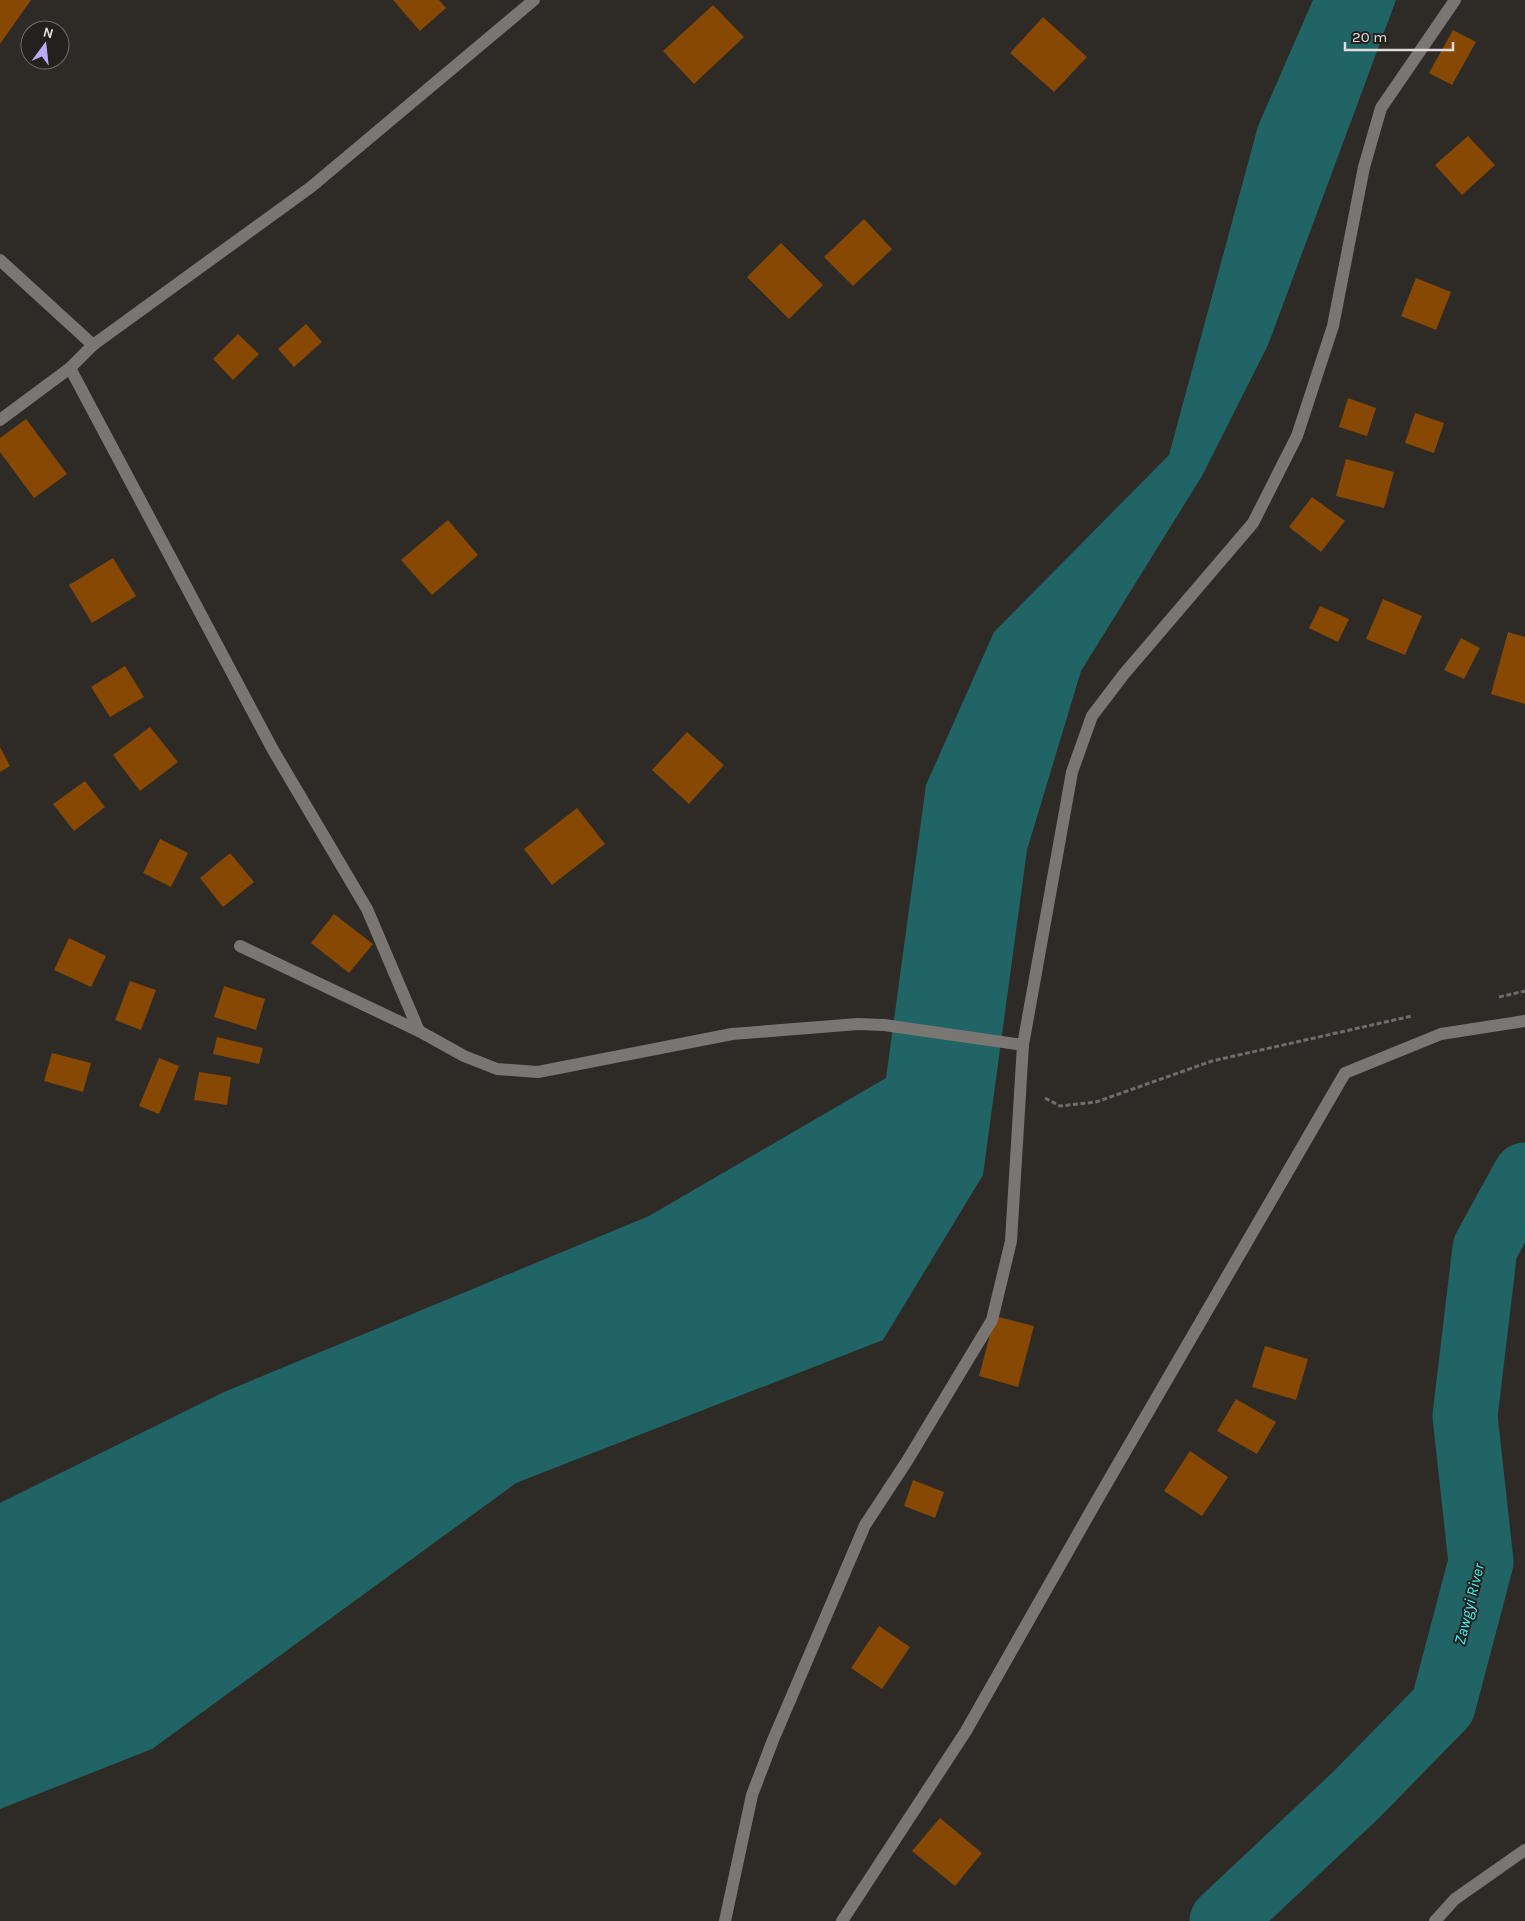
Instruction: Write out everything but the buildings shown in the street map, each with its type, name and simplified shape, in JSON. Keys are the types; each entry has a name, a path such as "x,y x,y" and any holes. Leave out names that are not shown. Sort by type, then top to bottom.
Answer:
{"street":[{"path":"0,420 70,368 93,344 311,187 534,0"},
{"path":"725,1921 752,1795 773,1740 865,1525 907,1462 992,1320 1011,1241 1023,1045 1072,772 1092,716 1130,667 1253,523 1298,436 1333,326 1364,167 1381,108 1455,0"},
{"path":"0,260 93,344"},
{"path":"70,368 273,750 367,909 419,1031"},
{"path":"240,946 419,1031 464,1056 497,1069 538,1072 732,1034 858,1024 884,1025 1023,1045"},
{"path":"842,1921 966,1731 1096,1502 1345,1073 1441,1034 1525,1021"},
{"path":"1435,1921 1455,1899 1525,1850"}],"path":[{"path":"1497,998 1525,991"},
{"path":"1020,1082 1035,1093 1060,1106 1096,1102 1212,1061 1421,1014"}],"water":[{"path":"1313,0 1396,0 1268,345 1202,476 1081,671 1027,850 983,1175 883,1340 516,1483 152,1749 0,1809 0,1503 224,1392 649,1216 886,1078 926,785 994,632 1169,455 1258,126"}],"waterway":[{"name":"Zawgyi River","path":"1222,1921 1357,1794 1443,1706 1481,1562 1465,1416 1485,1248 1525,1175"}]}
